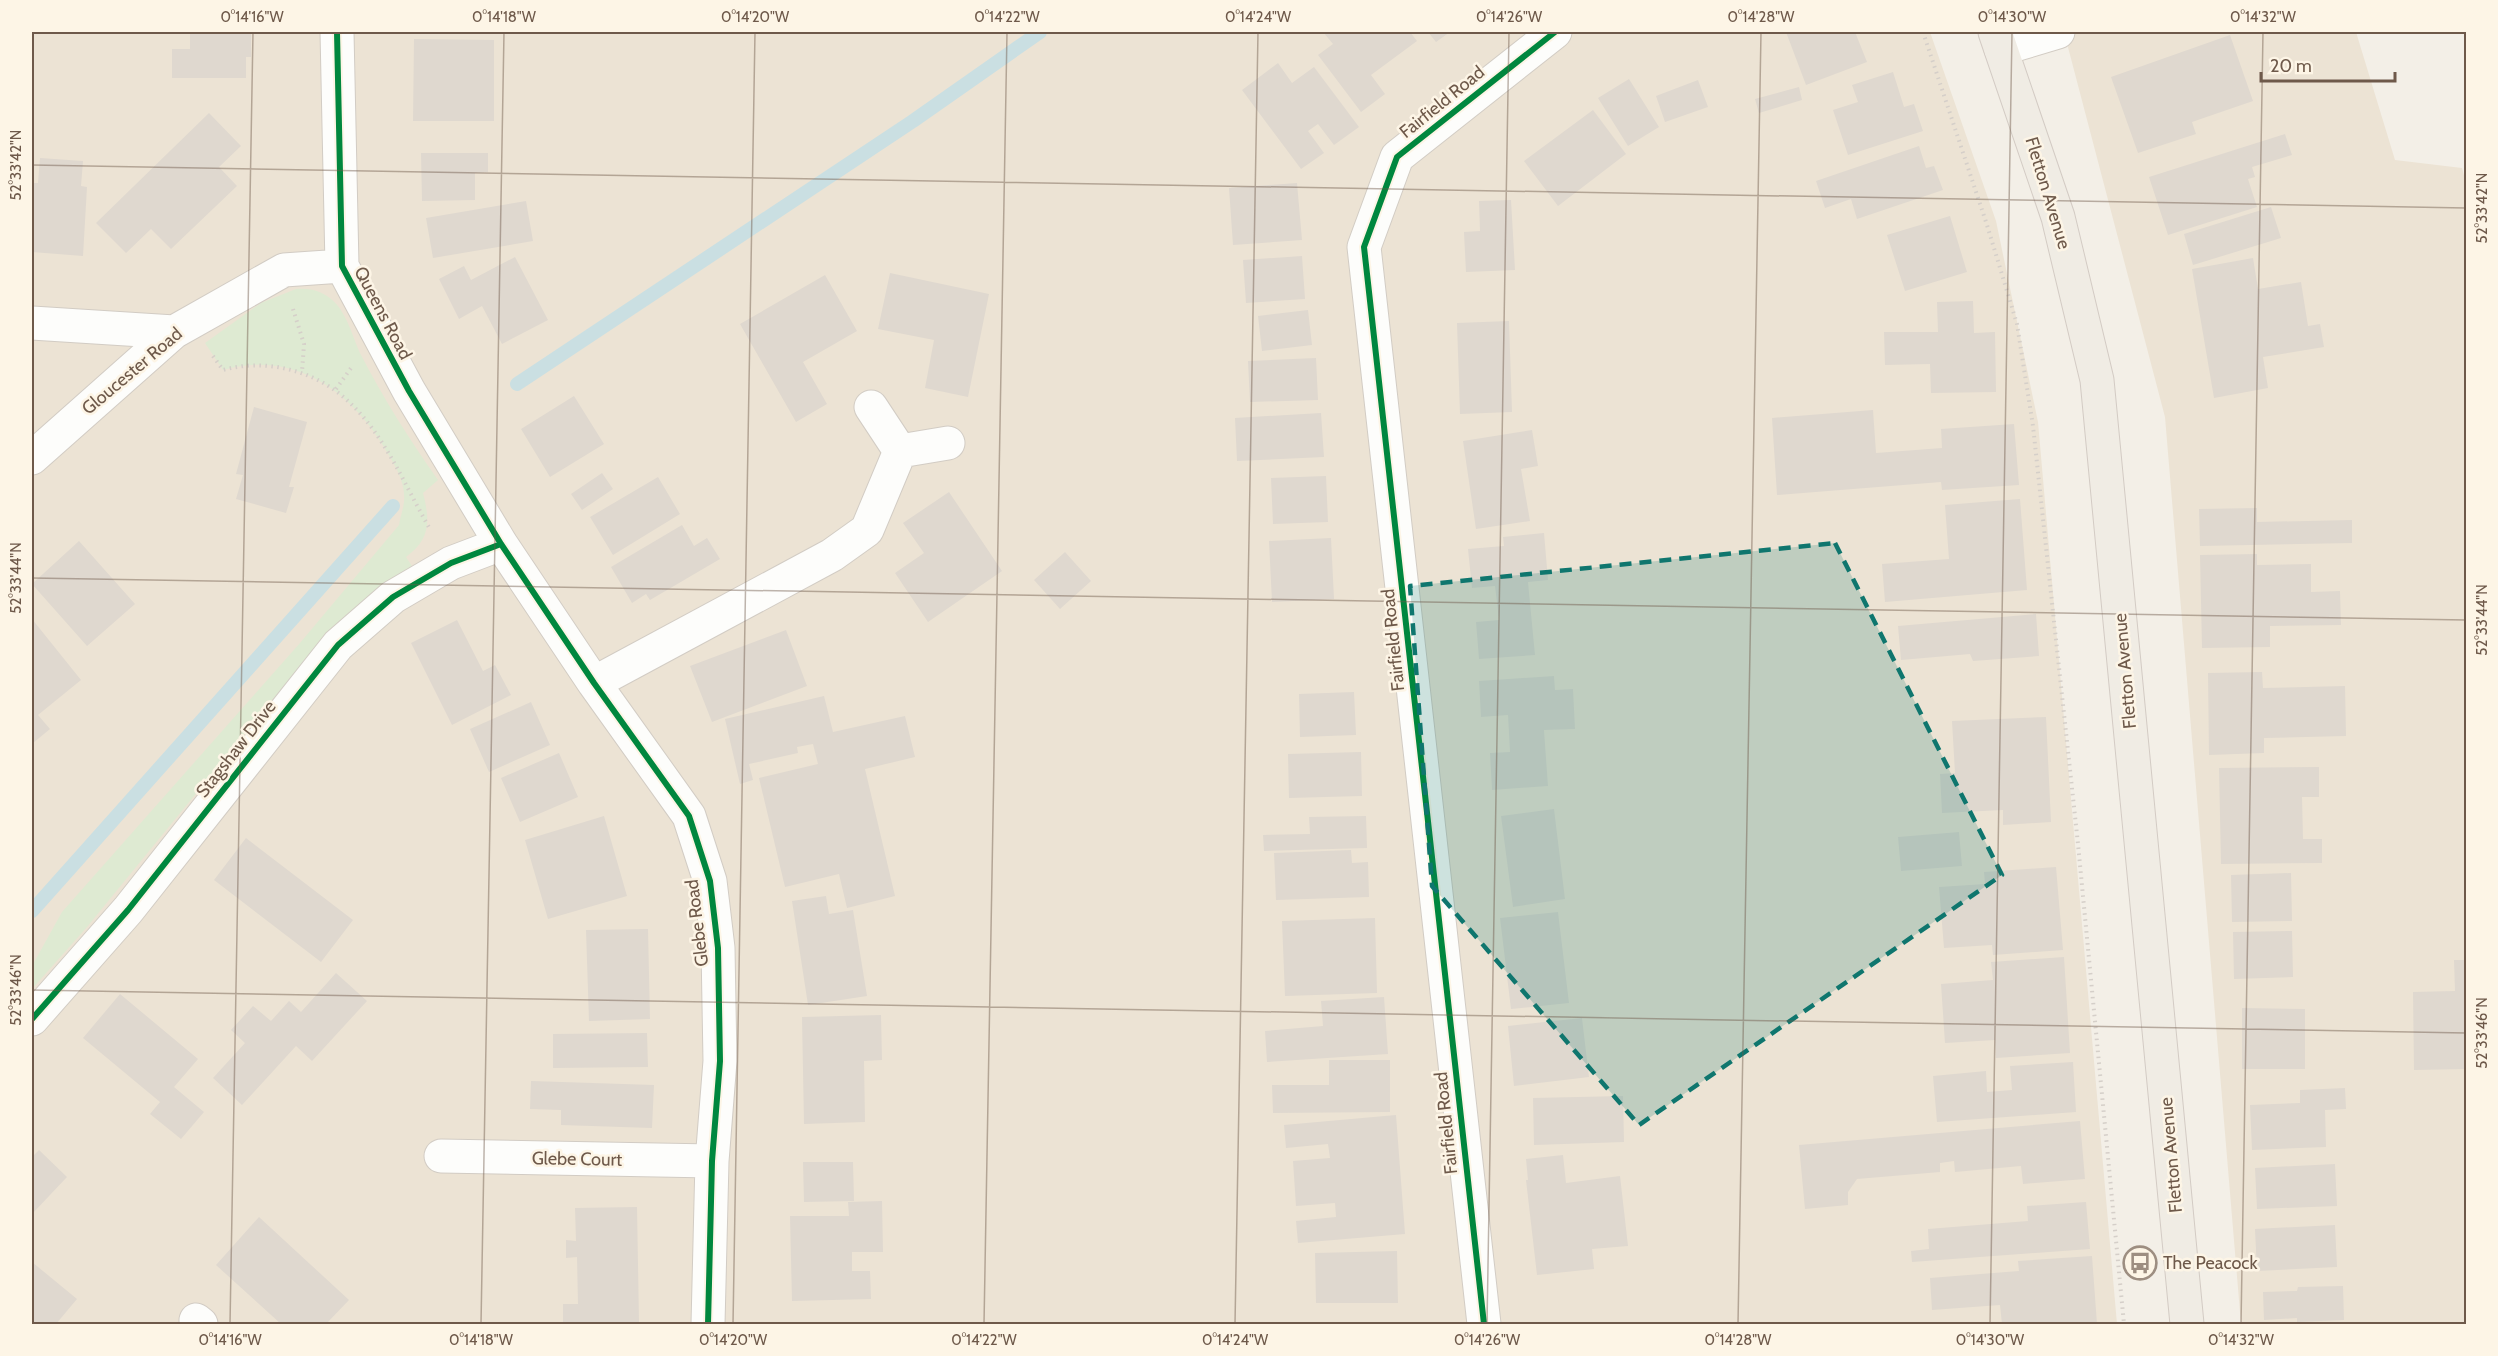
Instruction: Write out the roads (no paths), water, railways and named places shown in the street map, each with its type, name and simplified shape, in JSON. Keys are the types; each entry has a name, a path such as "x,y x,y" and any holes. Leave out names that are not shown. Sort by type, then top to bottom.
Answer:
{"main road":[{"name":"Fletton Avenue","path":"1998,40 2058,217 2097,380 2187,1324"}],"street":[{"name":"Queens Road","path":"337,32 342,266 409,391 501,544"},
{"name":"Fairfield Road","path":"1484,1324 1364,247 1397,157 1555,32"},
{"path":"1998,40 2058,32"},
{"name":"Gloucester Road","path":"32,458 174,332 284,270 342,266"},
{"path":"32,323 174,332"},
{"path":"871,407 900,451"},
{"path":"900,451 948,443"},
{"path":"594,683 832,555 867,530 900,451"},
{"name":"Stagshaw Drive","path":"32,1019 128,910 338,645 393,597 451,563 501,544"},
{"name":"Glebe Road","path":"501,544 594,683 689,816 710,881 718,948 720,1060 712,1161 708,1324"},
{"name":"Glebe Court","path":"441,1156 712,1161"}],"waterway":[{"path":"517,384 913,121 1040,32"},
{"path":"32,911 393,506"}],"place":[{"name":"The Peacock","path":"2140,1263"}]}
